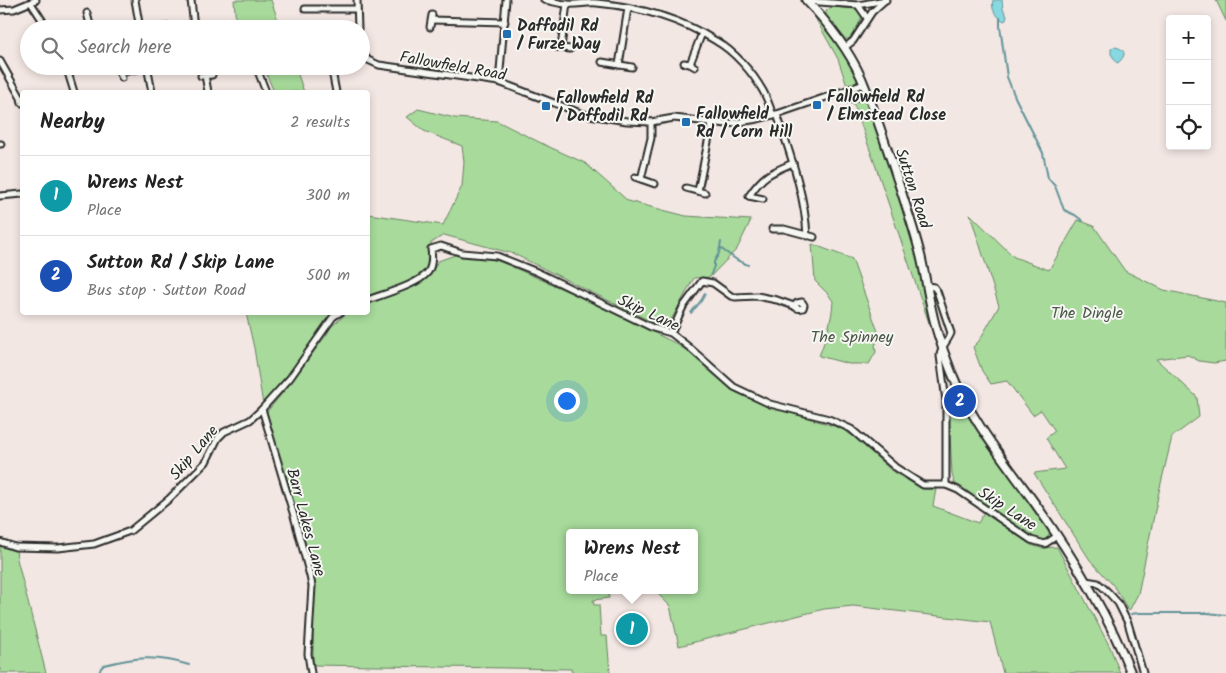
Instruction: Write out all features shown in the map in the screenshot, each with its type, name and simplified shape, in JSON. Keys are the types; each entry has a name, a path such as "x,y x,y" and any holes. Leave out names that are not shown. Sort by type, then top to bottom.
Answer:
{"main road":[{"name":"Sutton Road","path":"807,0 831,29 861,76 913,228 935,324 958,386 974,416 1086,581 1114,634 1131,673"}],"street":[{"path":"135,0 138,20"},
{"path":"191,0 193,20"},
{"path":"357,0 357,20"},
{"path":"499,82 506,0"},
{"path":"544,0 567,4 595,1 665,17 683,23 718,41 733,54 750,72 764,92 775,114 800,184 807,236"},
{"path":"807,0 858,5 885,0"},
{"path":"844,48 853,41 867,18 885,0"},
{"path":"0,10 14,9 34,2 43,20"},
{"path":"567,4 558,47 570,50"},
{"path":"858,5 867,18"},
{"path":"619,64 628,8"},
{"path":"305,9 356,9"},
{"path":"313,17 314,10"},
{"path":"87,13 89,20"},
{"path":"430,27 432,17 505,22"},
{"path":"689,65 702,33"},
{"path":"0,61 2,69 20,100"},
{"name":"Fallowfield Road","path":"370,61 378,65 499,82 582,114 627,121 651,122 674,118 728,124 758,119 864,84"},
{"path":"602,62 632,67"},
{"path":"69,75 73,90"},
{"path":"149,75 152,90"},
{"path":"206,75 208,90"},
{"path":"259,75 265,90"},
{"path":"333,75 336,90"},
{"name":"Fallowfield Road","path":"837,94 842,98 850,100 867,93"},
{"path":"651,122 651,138 638,178 655,184"},
{"path":"698,190 712,122"},
{"path":"763,199 748,196 769,173 792,163"},
{"path":"686,188 706,193"},
{"path":"0,196 20,194"},
{"path":"772,230 784,230 814,237"},
{"name":"Skip Lane","path":"370,299 415,282 428,271 432,257 431,249 441,246 462,253 497,256 537,272 653,328 671,333 734,387 770,404 828,419 851,428 895,467 923,485 946,485 958,490 1031,540 1045,544 1057,536"},
{"path":"671,333 683,307 702,281 713,283 735,297 757,296 794,306"},
{"name":"Sutton Road","path":"927,286 934,287 937,291 951,333 949,340 943,348"},
{"name":"Skip Lane","path":"0,542 15,547 58,548 94,544 130,531 169,498 206,462 218,438 224,432 250,420 262,409 290,378 336,315"},
{"path":"943,348 940,351 940,356 946,401 946,485"},
{"path":"945,388 958,386"},
{"name":"Barr Lakes Lane","path":"262,409 294,516 312,586 308,654 311,673"},
{"path":"1086,581 1098,583 1107,590 1118,604 1128,623 1143,673"}],"green space":[{"path":"234,0 271,0 278,20 236,20"},
{"path":"1216,0 1226,0 1226,21"},
{"path":"832,7 857,9 861,12 862,17 853,37 845,39 826,15 826,11"},
{"path":"813,14 832,36 858,78 856,83 847,86 838,59"},
{"path":"267,75 298,75 303,90 273,90"},
{"path":"866,98 872,113 903,206 918,257 929,323 853,102"},
{"path":"418,109 455,118 497,121 585,163 628,201 686,216 751,220 737,249 710,277 694,278 666,329 514,254 444,235 431,243 427,269 414,280 370,296 370,214 443,225 462,186 464,162 462,146 424,131 407,117"},
{"name":"The Dingle","path":"970,214 1014,257 1049,270 1078,220 1094,226 1125,271 1164,290 1226,303 1226,361 1214,363 1199,361 1188,355 1156,359 1197,397 1199,417 1172,437 1138,594 1129,611 1113,585 1090,560 1034,473 1065,469 1046,438 1055,431 1041,410 1033,415 1007,381 991,384 982,371 973,347 979,341 999,306"},
{"name":"The Spinney","path":"812,244 852,259 881,340 875,344 876,352 869,364 849,364 819,356 828,329 833,301 815,281"},
{"path":"455,255 472,255 499,261 583,298 675,343 694,355 735,392 775,408 840,428 853,436 893,472 923,489 936,489 933,506 978,523 984,512 1031,545 1041,548 1057,547 1110,647 1120,673 1003,673 990,622 853,606 824,609 679,646 670,606 658,594 698,594 698,529 566,529 566,594 608,594 609,598 593,600 594,605 599,605 601,636 607,636 610,673 572,673 571,669 313,665 314,586 292,497 266,413 293,380 331,327 345,315 370,315 370,304 414,284 431,273 438,261"},
{"path":"246,315 335,315 288,377 263,405"},
{"path":"952,391 956,392 974,423 1049,530 1049,536 1046,539 1036,539 954,482 948,395"},
{"path":"0,545 16,549 46,673 0,673"}],"water":[{"path":"993,0 1002,0 1003,9 1007,16 1006,20 1004,21 998,17 994,12"},
{"path":"1114,47 1124,53 1117,63 1111,54 1111,49"}],"waterway":[{"path":"1000,18 1007,77 1043,153 1048,178 1055,186 1064,210 1083,221"},
{"path":"711,274 721,242"},
{"path":"720,248 748,265"},
{"path":"691,313 705,293"},
{"path":"1131,614 1207,613 1226,615"},
{"path":"99,673 104,665 146,658 156,658 189,665"}],"place":[{"name":"Daffodil Rd / Furze Way","path":"507,34"},
{"name":"Fallowfield Rd / Elmstead Close","path":"817,105"},
{"name":"Fallowfield Rd / Daffodil Rd","path":"546,106"},
{"name":"Fallowfield Rd / Corn Hill","path":"686,122"},
{"name":"Sutton Rd / Skip Lane","path":"960,401"},
{"name":"Wrens Nest","path":"632,629"}]}
